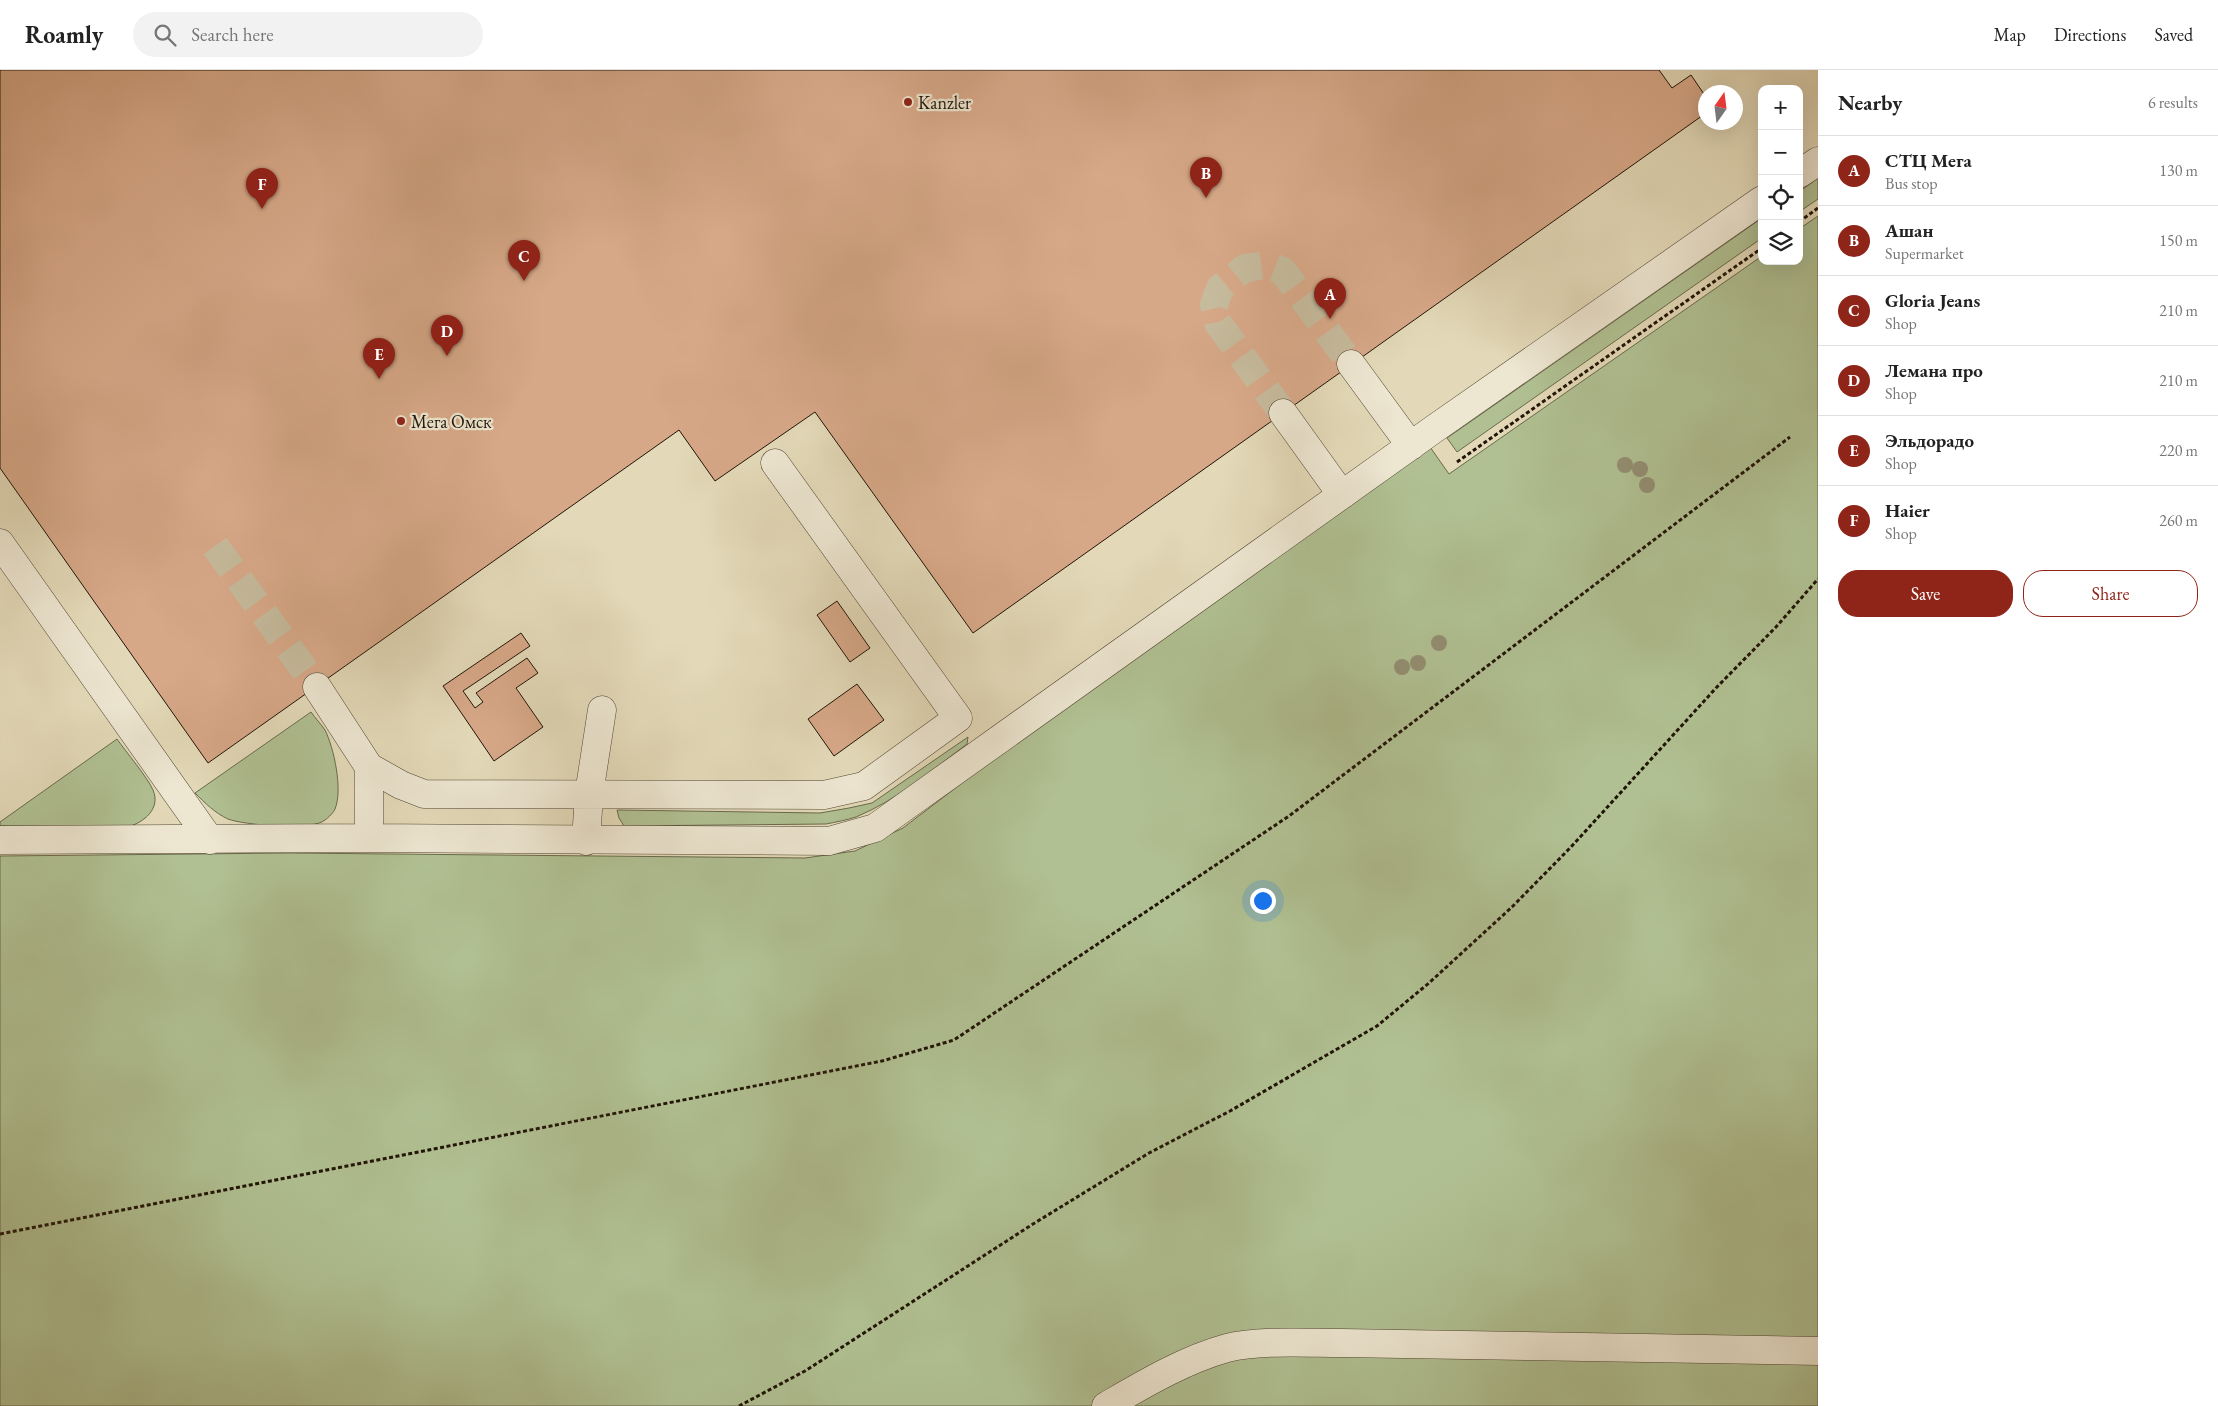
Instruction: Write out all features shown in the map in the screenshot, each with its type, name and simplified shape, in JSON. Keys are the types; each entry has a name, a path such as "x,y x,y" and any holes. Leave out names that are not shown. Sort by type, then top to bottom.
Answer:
{"lane":[{"path":"1803,171 1818,161"},
{"path":"0,840 369,838 829,841 875,828 1410,446 1758,203"},
{"path":"1351,364 1410,446"},
{"path":"1283,413 1342,495"},
{"path":"317,687 369,767 401,785 424,794 824,795 864,786 958,718 775,464"},
{"path":"0,542 210,840"},
{"path":"586,840 590,794 602,710"},
{"path":"369,767 369,838"},
{"path":"1106,1406 1162,1374 1227,1348 1266,1344 1341,1343 1818,1351"}],"path":[{"path":"1802,220 1818,208"},
{"path":"1458,462 1758,251"},
{"path":"0,1234 872,1063 954,1040 1289,816 1790,437"},
{"path":"739,1406 805,1371 1033,1224 1149,1153 1230,1112 1377,1026 1429,983 1512,907 1572,848 1716,688 1776,627 1818,579"}],"green space":[{"path":"1818,178 1818,199 1803,209 1803,189"},
{"path":"1818,216 1818,1406 0,1406 0,856 289,853 805,858 855,851 903,828 1059,709 1430,447 1449,474 1758,259 1758,265 1803,265 1803,226"},
{"path":"1758,221 1758,241 1457,452 1447,438"},
{"path":"311,712 325,730 331,747 338,780 337,801 331,815 325,820 318,823 293,826 262,825 236,821 219,814 195,793"},
{"path":"968,737 967,744 900,793 871,810 838,822 826,824 624,826 617,810 820,813 849,808 872,803"},
{"path":"117,739 142,772 155,797 155,803 150,814 140,822 128,827 0,826 0,822"}],"building":[{"name":"Мега Омск","path":"0,70 1659,70 1672,88 1691,75 1698,85 1698,119 973,633 815,412 715,481 679,430 208,763 0,468"},
{"path":"837,601 870,648 850,662 817,615"},
{"path":"521,633 530,646 463,691 475,708 483,702 476,693 527,658 538,673 516,688 543,727 494,761 443,686"},
{"path":"857,684 884,720 834,756 808,719"}],"tunnel":[{"path":"1283,413 1218,323 1214,305 1220,288 1245,268 1268,265 1283,271 1351,364"},
{"path":"215,546 317,687"}],"place":[{"name":"Kanzler","path":"908,102"},
{"name":"Ашан","path":"1206,198"},
{"name":"Haier","path":"262,209"},
{"name":"Gloria Jeans","path":"524,281"},
{"name":"СТЦ Мега","path":"1330,319"},
{"name":"Лемана про","path":"447,356"},
{"name":"Эльдорадо","path":"379,379"},
{"name":"Мега Омск","path":"401,421"}]}
